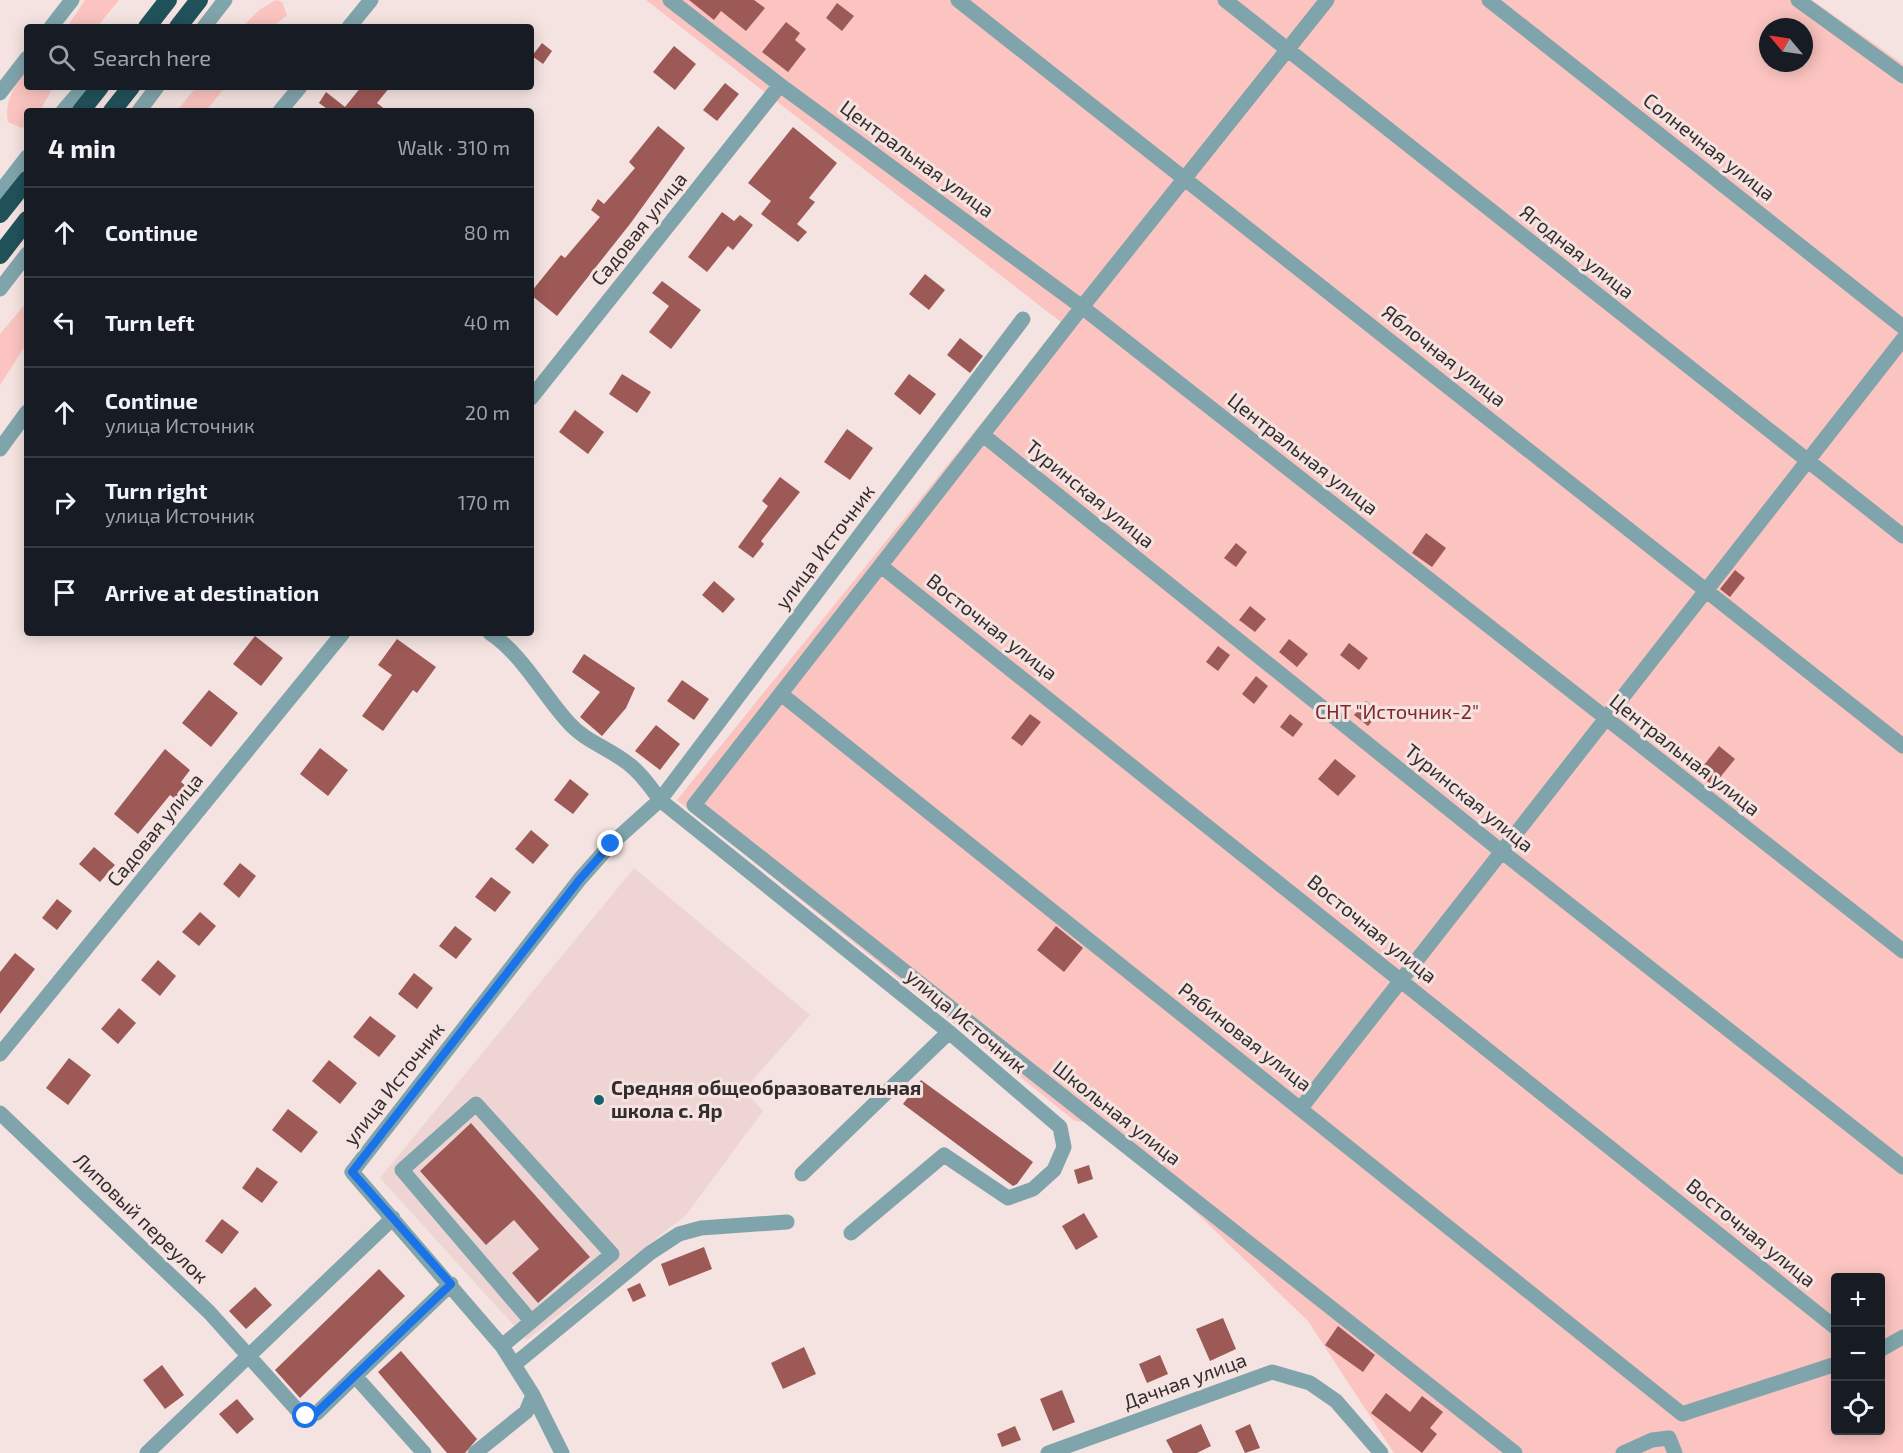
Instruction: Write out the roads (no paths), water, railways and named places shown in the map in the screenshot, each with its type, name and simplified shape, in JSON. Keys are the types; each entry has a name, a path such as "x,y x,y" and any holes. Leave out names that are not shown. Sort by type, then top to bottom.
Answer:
{"highway":[{"path":"149,24 168,0"},
{"path":"180,24 199,0"},
{"path":"83,108 98,90"},
{"path":"114,108 129,90"},
{"path":"0,214 24,184"},
{"path":"0,255 24,224"}],"street":[{"path":"53,24 72,0"},
{"path":"141,24 162,0"},
{"path":"206,24 225,0"},
{"path":"351,24 371,0"},
{"name":"Центральная улица","path":"670,0 780,85 1082,307 1903,951"},
{"name":"Яблочная улица","path":"958,0 1187,178 1903,746"},
{"name":"Ягодная улица","path":"1225,0 1903,536"},
{"path":"781,694 1082,307 1187,178 1326,0"},
{"name":"Солнечная улица","path":"1490,0 1903,327"},
{"path":"1798,0 1903,76"},
{"path":"0,93 24,62"},
{"name":"Садовая улица","path":"534,394 780,85"},
{"path":"66,108 81,90"},
{"path":"141,108 156,90"},
{"path":"282,108 298,90"},
{"path":"0,192 24,161"},
{"path":"0,289 24,258"},
{"name":"улица Источник","path":"393,1218 352,1172 580,879 611,844 660,800 1023,319"},
{"path":"1301,1108 1903,339"},
{"path":"0,449 24,416"},
{"name":"Туринская улица","path":"983,435 1501,851 1903,1167"},
{"name":"Восточная улица","path":"881,566 1835,1327"},
{"name":"Садовая улица","path":"0,1054 341,636"},
{"path":"493,636 541,686 569,724 585,737 630,764 644,777 660,800"},
{"name":"Школьная улица","path":"781,694 694,805 1515,1453"},
{"name":"Рябиновая улица","path":"781,694 1682,1414 1831,1366"},
{"name":"улица Источник","path":"660,800 949,1032 1060,1127 1064,1147 1054,1170 1034,1189 1008,1198 944,1155 851,1233"},
{"path":"802,1174 949,1032"},
{"path":"502,1346 612,1254 476,1104 402,1170 531,1321"},
{"name":"Липовый переулок","path":"0,1113 209,1312 299,1412 306,1416 316,1413 355,1376"},
{"path":"147,1453 393,1218 502,1346 533,1395 562,1453"},
{"path":"514,1364 650,1253 679,1234 701,1228 787,1222"},
{"path":"424,1453 355,1376 451,1284"},
{"path":"1885,1348 1903,1337"},
{"name":"Дачная улица","path":"1048,1453 1272,1372 1310,1383 1336,1401 1381,1453"},
{"path":"475,1453 526,1412 533,1395"},
{"path":"1623,1453 1652,1440 1669,1438 1675,1453"}],"place":[{"name":"Средняя общеобразовательная школа с. Яр","path":"599,1100"}],"park label":[{"name":"СНТ \"Источник-2\"","path":"1397,712"}]}
